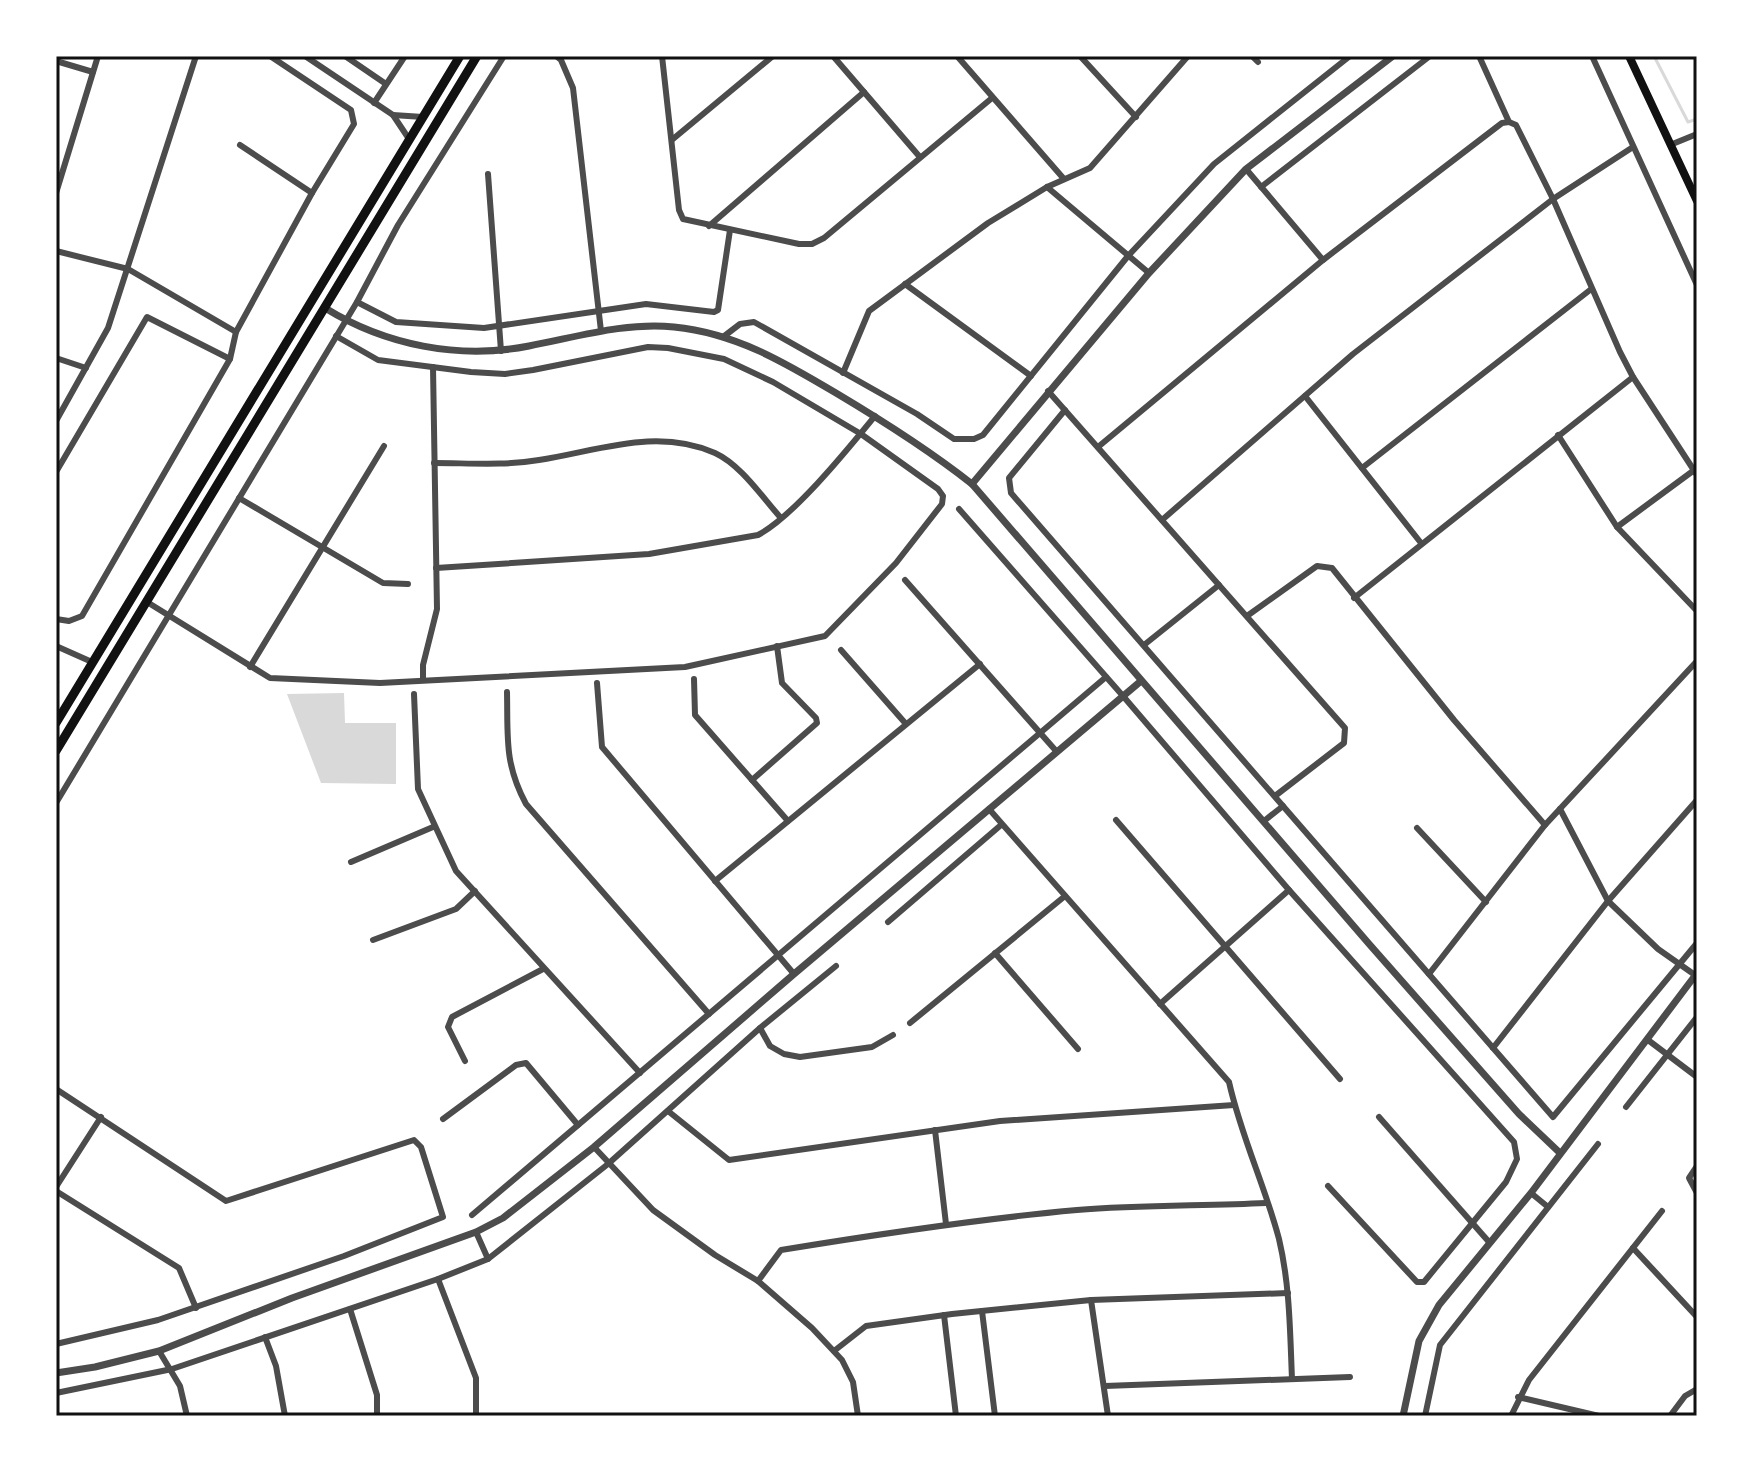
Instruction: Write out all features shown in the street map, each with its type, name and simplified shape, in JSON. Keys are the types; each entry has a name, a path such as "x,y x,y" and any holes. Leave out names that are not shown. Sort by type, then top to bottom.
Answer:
{"main road":[{"path":"56,723 460,56"},
{"path":"56,751 477,56"},
{"path":"1629,56 1696,198"},
{"path":"1696,198 1697,184"}],"street":[{"path":"56,193 98,56"},
{"path":"56,421 108,328 196,56"},
{"path":"56,619 69,621 82,616 230,359 236,332 312,193 349,133 354,117 351,110 270,56"},
{"path":"305,56 393,115 409,139"},
{"path":"345,56 386,84"},
{"path":"374,103 405,56"},
{"path":"56,803 357,302 398,225 504,56"},
{"path":"556,56 561,60 573,88 601,331"},
{"path":"662,56 679,210 683,219 812,244 824,238 992,98"},
{"path":"673,139 773,56"},
{"path":"833,56 919,156"},
{"path":"957,56 1064,179"},
{"path":"1080,56 1136,117"},
{"path":"843,373 869,311 988,223 1047,187 1090,168 1188,56"},
{"path":"1252,56 1258,62"},
{"path":"723,337 740,324 754,322 917,414 954,439 964,441 983,435 1128,256 1214,164 1349,56"},
{"path":"972,484 1149,273 1246,169 1393,56"},
{"path":"1261,187 1430,56"},
{"path":"1479,56 1509,122"},
{"path":"1592,56 1697,285"},
{"path":"56,61 93,72"},
{"path":"709,226 864,92"},
{"path":"393,115 423,117"},
{"path":"1098,447 1323,260 1502,123 1509,122 1516,125 1553,199 1590,290 1633,377 1696,471 1617,527"},
{"path":"1670,145 1697,134"},
{"path":"240,145 312,193"},
{"path":"1162,520 1353,354 1553,199 1633,147"},
{"path":"56,163 66,166"},
{"path":"1246,169 1323,260"},
{"path":"488,174 501,351"},
{"path":"1047,187 1149,273"},
{"path":"357,302 396,322 499,327 646,304 714,312 718,310 730,230"},
{"path":"56,251 128,269 236,332"},
{"path":"905,284 1031,376"},
{"path":"1362,468 1590,290"},
{"path":"325,308 377,335 426,348 501,351 644,325 675,327 723,337 745,343 779,359 935,455 972,484 1519,1114 1560,1153"},
{"path":"56,472 147,317 230,359"},
{"path":"147,602 270,678 380,683 685,667 825,636 896,563 942,504 943,496 938,489 861,434 750,369 724,359 668,348 631,349 505,374 378,360 336,336"},
{"path":"56,358 86,368"},
{"path":"423,680 423,665 437,609 433,367"},
{"path":"1354,598 1633,377"},
{"path":"1048,391 1345,728 1346,739 1275,796"},
{"path":"1305,396 1421,543"},
{"path":"1065,410 1009,478 1011,493 1553,1117 1697,943"},
{"path":"436,568 649,554 758,535 771,529 800,501 875,416"},
{"path":"1558,435 1617,527 1697,611"},
{"path":"434,463 527,462 609,446 666,440 717,454 737,470 781,518"},
{"path":"250,667 384,446"},
{"path":"239,498 383,583 408,584"},
{"path":"959,509 1289,890 1514,1142 1517,1159 1506,1182 1424,1282 1417,1282 1328,1186"},
{"path":"1247,616 1317,566 1332,568 1454,720 1545,825"},
{"path":"905,580 1057,752"},
{"path":"1144,645 1219,585"},
{"path":"56,646 92,662"},
{"path":"752,780 817,723 816,718 782,683 777,646"},
{"path":"841,650 906,724"},
{"path":"1429,974 1545,825 1697,661"},
{"path":"715,881 980,664"},
{"path":"472,1215 1106,677"},
{"path":"694,679 695,715 788,821"},
{"path":"56,1373 159,1351 292,1298 476,1232 503,1218 594,1147 1141,681"},
{"path":"597,683 602,747 794,974"},
{"path":"507,692 508,754 513,779 526,804 709,1014"},
{"path":"414,694 418,789 456,871 640,1073"},
{"path":"1493,1048 1608,901 1697,800"},
{"path":"1264,821 1283,806"},
{"path":"989,809 1229,1082 1279,1239 1288,1293 1292,1379"},
{"path":"1403,1416 1419,1341 1428,1321 1531,1193 1696,974 1678,964 1644,936 1608,901 1560,809"},
{"path":"1116,820 1340,1079"},
{"path":"888,922 1001,825"},
{"path":"351,862 433,827"},
{"path":"1417,828 1486,902"},
{"path":"1160,1004 1289,890"},
{"path":"373,940 456,909 475,891"},
{"path":"910,1023 1065,896"},
{"path":"995,953 1078,1049"},
{"path":"56,1393 172,1369 438,1279 488,1259 608,1164 760,1028 836,966"},
{"path":"465,1061 448,1027 452,1017 543,969"},
{"path":"1626,1107 1697,1017"},
{"path":"760,1028 770,1046 784,1054 800,1057 872,1047 893,1035"},
{"path":"1648,1040 1697,1077"},
{"path":"443,1119 516,1065 526,1063 578,1125"},
{"path":"56,1089 226,1201 414,1140 421,1147 443,1213 441,1220 196,1308 56,1344"},
{"path":"668,1111 729,1160 935,1130 1067,1115 1234,1105"},
{"path":"101,1117 56,1189 179,1268 196,1308"},
{"path":"1379,1117 1489,1242"},
{"path":"935,1130 946,1224"},
{"path":"1425,1416 1440,1345 1598,1144"},
{"path":"594,1147 653,1210 715,1255 758,1281 812,1328 842,1360 853,1382 858,1416"},
{"path":"1697,1166 1689,1178 1697,1193"},
{"path":"1531,1193 1548,1207"},
{"path":"758,1281 781,1250 946,1224 1079,1210 1266,1203"},
{"path":"1511,1416 1518,1397 1547,1356 1662,1211"},
{"path":"476,1232 488,1259"},
{"path":"1633,1248 1697,1317"},
{"path":"438,1279 476,1378 476,1416"},
{"path":"834,1351 866,1326 944,1315 1091,1300 1288,1293"},
{"path":"1091,1300 1108,1416"},
{"path":"350,1309 377,1395 377,1416"},
{"path":"982,1311 995,1416"},
{"path":"944,1315 956,1416"},
{"path":"265,1337 276,1366 285,1416"},
{"path":"159,1351 180,1386 187,1416"},
{"path":"1105,1386 1350,1377"},
{"path":"1670,1416 1685,1396 1697,1389"},
{"path":"1518,1397 1599,1416"}],"shaded area":[{"path":"344,693 345,723 396,723 396,784 321,783 287,694"}],"waterway":[{"path":"1654,56 1688,122 1697,119"},
{"path":"56,677 58,682"}]}
